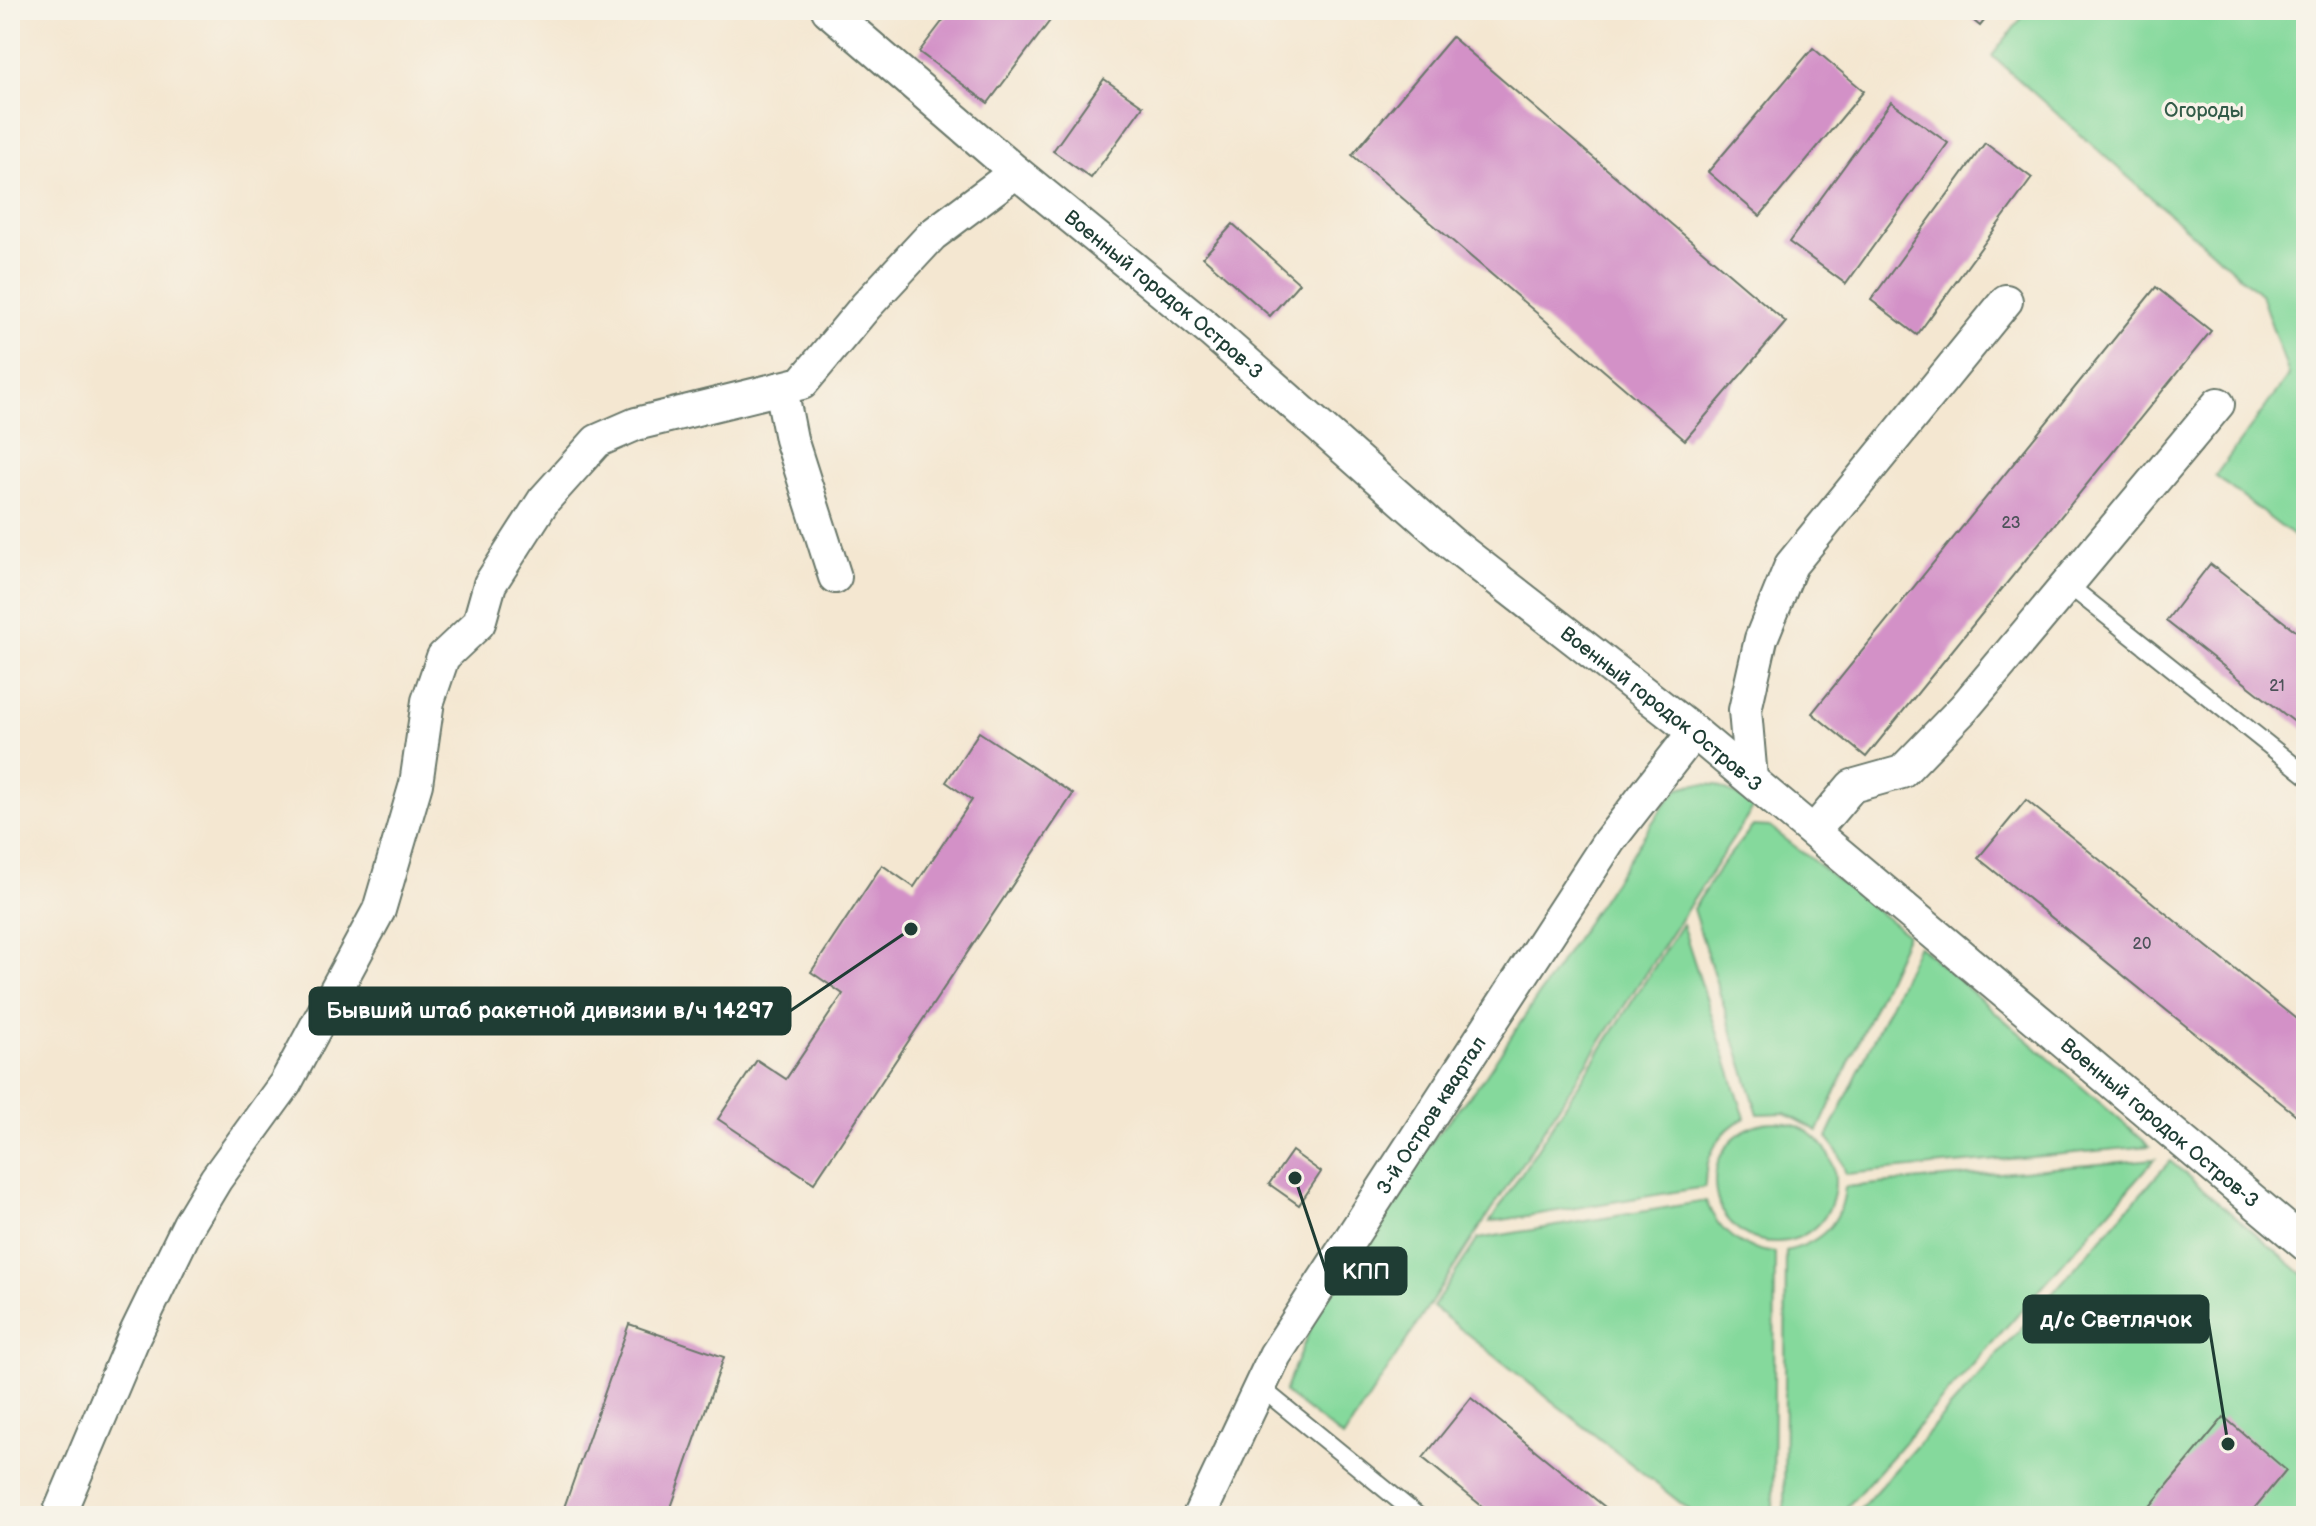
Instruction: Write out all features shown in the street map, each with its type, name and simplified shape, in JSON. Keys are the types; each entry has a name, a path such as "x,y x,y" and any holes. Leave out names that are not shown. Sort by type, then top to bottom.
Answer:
{"street":[{"name":"Военный городок Остров-3","path":"828,10 1016,172 1212,332 1451,543 1694,732 2303,1235"},
{"path":"58,1516 133,1339 189,1224 216,1179 285,1084 379,910 416,784 428,701 443,657 479,623 490,584 544,500 597,441 636,424 802,383 866,306 932,235 1016,172"},
{"path":"1751,779 1745,710 1761,639 1791,565 2006,301"},
{"path":"781,388 791,439 835,577"},
{"path":"1814,831 1852,786 1902,772 1964,708 2218,404"},
{"name":"3-й Остров квартал","path":"1199,1516 1275,1355 1609,841 1694,732"}],"lane":[{"path":"2067,584 2306,775"},
{"path":"1260,1387 1418,1516"}],"green space":[{"name":"Огороды","path":"2028,10 2306,10 2306,546 2215,476 2289,375 2261,295 1992,56"},
{"path":"1694,784 1717,785 1755,805 1343,1438 1284,1392 1343,1249 1484,1078 1664,805 1679,788"},
{"path":"1753,826 1770,827 1907,934 1818,1131 1785,1113 1758,1114 1693,909 1722,864"},
{"path":"1682,924 1745,1118 1728,1130 1715,1146 1707,1166 1705,1187 1490,1222"},
{"path":"1918,945 2150,1146 1846,1174 1839,1154 1827,1138"},
{"path":"1775,1122 1798,1127 1817,1140 1830,1159 1835,1182 1830,1205 1817,1224 1798,1237 1775,1242 1752,1237 1733,1224 1720,1205 1715,1182 1720,1159 1733,1140 1752,1127"},
{"path":"2155,1159 1839,1516 1784,1516 1786,1251 1809,1243 1827,1230 1839,1211 1845,1187"},
{"path":"2170,1161 2306,1277 2306,1516 1854,1516"},
{"path":"1706,1201 1717,1222 1732,1238 1775,1253 1773,1516 1697,1516 1433,1307 1478,1239"}],"building":[{"path":"951,10 1049,10 1055,14 988,103 919,52"},
{"path":"1961,10 1993,10 1980,26"},
{"path":"1452,37 1786,322 1685,440 1352,155"},
{"path":"1813,48 1864,91 1760,216 1708,172"},
{"path":"1104,79 1143,106 1091,178 1053,151"},
{"path":"1891,102 1948,143 1846,284 1789,242"},
{"path":"1985,143 2032,178 1917,335 1871,300"},
{"path":"1233,224 1299,283 1270,316 1203,257"},
{"path":"2156,287 2211,331 1866,757 1812,713"},
{"path":"2210,564 2306,639 2306,731 2166,621"},
{"path":"979,732 1073,794 814,1183 718,1119 757,1060 786,1079 843,994 811,972 882,865 914,887 972,800 946,782"},
{"path":"2026,800 2306,1027 2306,1123 1978,858"},
{"path":"1292,1151 1321,1172 1299,1205 1269,1184"},
{"path":"629,1324 724,1357 668,1516 561,1516"},
{"path":"1471,1398 1616,1516 1494,1516 1423,1458"},
{"path":"2224,1417 2286,1470 2248,1516 2142,1516"}],"place":[{"name":"Бывший штаб ракетной дивизии в/ч 14297","path":"911,929"},
{"name":"КПП","path":"1295,1178"},
{"name":"д/с Светлячок","path":"2228,1444"}]}
